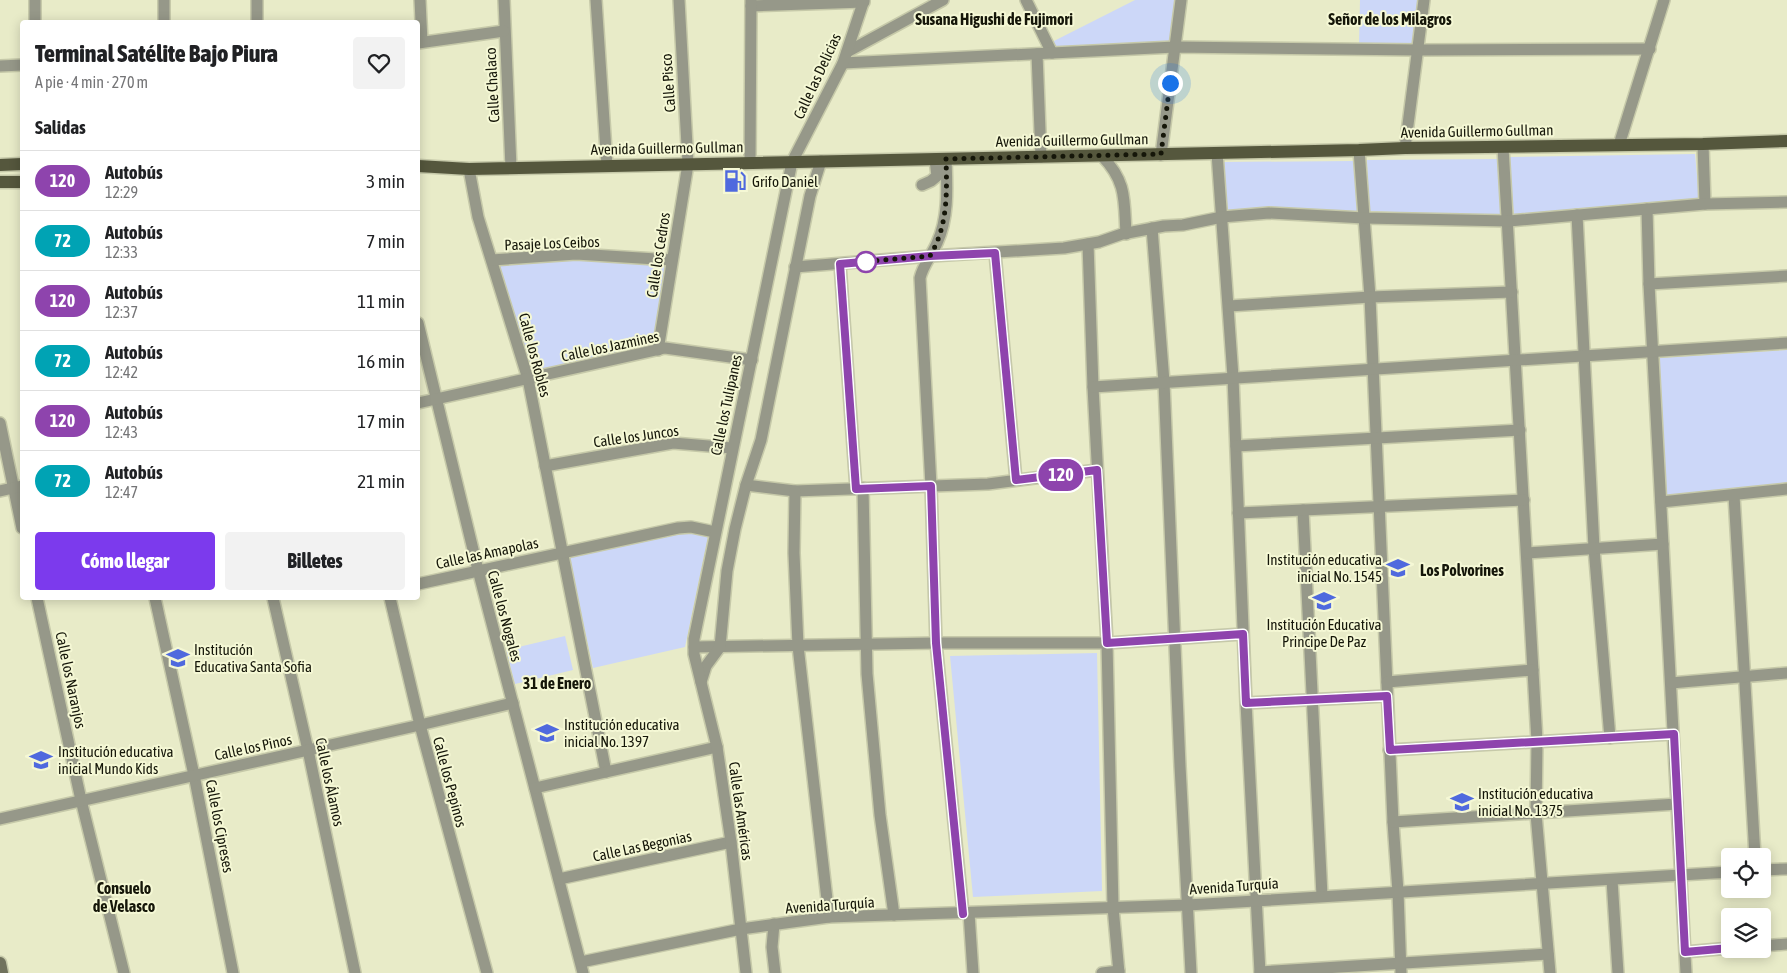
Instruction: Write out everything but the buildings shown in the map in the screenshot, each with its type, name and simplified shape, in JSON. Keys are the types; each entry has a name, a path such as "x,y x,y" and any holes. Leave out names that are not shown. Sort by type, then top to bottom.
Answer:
{"main road":[{"name":"Avenida Guillermo Gullman","path":"420,166 469,169 1787,141"},
{"path":"0,165 20,164"},
{"path":"0,182 20,182"}],"street":[{"path":"34,0 36,20"},
{"path":"164,0 164,20"},
{"path":"257,0 257,20"},
{"path":"420,0 420,43 504,31"},
{"name":"Calle Chalaco","path":"504,0 511,168"},
{"path":"596,0 607,166"},
{"name":"Calle Pisco","path":"679,0 688,164"},
{"path":"845,57 943,0"},
{"path":"1026,0 1052,53"},
{"path":"1161,154 1181,0"},
{"path":"1405,148 1424,0"},
{"path":"1619,145 1664,0"},
{"path":"750,163 751,3 864,1"},
{"name":"Calle las Delicias","path":"792,162 845,57 864,1"},
{"path":"845,57 1037,54 1175,47 1418,50 1650,49"},
{"path":"1037,54 1041,157"},
{"path":"0,66 20,65"},
{"path":"1702,144 1704,204"},
{"path":"1504,147 1537,741 1536,814 1550,973"},
{"path":"1359,150 1370,297 1401,968"},
{"path":"1217,153 1233,378 1246,703 1260,972 1401,968 1548,954"},
{"path":"1102,156 1116,173 1123,189 1126,234"},
{"path":"922,186 938,176 940,159"},
{"path":"940,159 947,191 946,212 941,234 921,272 920,278 931,486 936,643 973,973"},
{"name":"Calle los Tulipanes","path":"694,651 694,639 715,532 792,162"},
{"path":"701,682 706,666 720,647 727,571 746,485 761,440 810,196 821,162"},
{"name":"Calle los Cedros","path":"658,350 688,164"},
{"name":"Calle los Robles","path":"469,169 478,217 528,379 606,772"},
{"path":"795,267 1064,248 1152,228 1201,223 1222,217 1269,213 1364,218 1509,221 1704,204 1787,202"},
{"path":"1646,209 1686,973"},
{"path":"1577,215 1594,548 1610,738"},
{"path":"1152,228 1164,382 1180,766 1192,973"},
{"path":"1088,244 1093,387 1107,643 1113,907 1119,972 1102,973"},
{"path":"995,253 1016,480"},
{"name":"Pasaje Los Ceibos","path":"492,260 576,254 672,260"},
{"path":"840,264 860,489 865,645 880,815 894,916"},
{"path":"1649,284 1787,276"},
{"path":"1229,306 1370,297 1512,292"},
{"name":"Calle los Nogales","path":"420,331 478,570 582,967"},
{"path":"1093,387 1373,368 1787,344"},
{"name":"Calle los Jazmines","path":"420,403 666,348 752,360"},
{"path":"0,423 18,487 20,508"},
{"path":"1236,446 1520,430"},
{"name":"Calle los Juncos","path":"545,466 673,443 732,448"},
{"path":"746,485 795,491 988,484 1097,470"},
{"path":"0,491 18,487"},
{"path":"1661,502 1787,489"},
{"path":"795,491 794,553 798,646 829,917"},
{"path":"1734,495 1755,848"},
{"path":"1238,513 1524,500"},
{"path":"1303,510 1322,896"},
{"name":"Calle las Amapolas","path":"420,584 678,528 691,527 715,532"},
{"path":"1526,553 1663,544"},
{"name":"Calle los Naranjos","path":"37,600 81,800 124,973"},
{"name":"Calle los Cipreses","path":"155,600 194,775 233,973"},
{"name":"Calle los Álamos","path":"273,600 308,750 355,973"},
{"name":"Calle los Pepinos","path":"390,600 420,725 487,973"},
{"path":"694,651 720,647 936,643 1107,643 1243,634"},
{"name":"Calle las Américas","path":"694,651 717,747 731,842 746,973"},
{"path":"1387,682 1533,670"},
{"path":"1671,683 1787,673"},
{"path":"1246,703 1387,696"},
{"name":"Calle los Pinos","path":"0,819 513,703"},
{"path":"1390,750 1674,734"},
{"path":"535,788 717,747"},
{"path":"1393,822 1677,804"},
{"name":"Calle Las Begonias","path":"559,879 731,842"},
{"path":"1771,870 1787,869"},
{"name":"Avenida Turquía","path":"582,967 741,928 829,917 1188,904 1721,873"},
{"path":"1612,880 1618,973"},
{"path":"774,924 772,947 775,973"},
{"path":"1771,945 1787,944"},
{"path":"1685,952 1721,949"},
{"path":"0,963 2,973"}],"shaded area":[{"path":"1135,0 1177,0 1172,41 1054,47 1052,42"},
{"path":"1360,0 1420,0 1415,46 1359,46"},
{"path":"1695,154 1699,198 1514,216 1509,157"},
{"path":"1499,159 1502,216 1369,211 1367,160"},
{"path":"1353,161 1359,213 1264,207 1228,211 1223,162"},
{"path":"582,260 666,265 653,346 532,374 497,266"},
{"path":"1787,350 1787,486 1666,497 1659,358"},
{"path":"684,532 708,537 685,647 593,668 569,557"},
{"path":"565,636 573,670 515,684 506,650"},
{"path":"1097,653 1102,891 973,897 950,656"}],"bus line":[{"name":"120","path":"963,914 936,643 931,486 856,489 840,264 930,256 995,253 1016,480 1097,470 1107,643 1243,634 1246,703 1387,696 1390,750 1674,734 1685,952 1721,949"}],"place":[{"name":"Grifo Daniel","path":"735,181"},
{"name":"Institución educativa inicial No. 1545","path":"1398,568"},
{"name":"Institución Educativa Principe De Paz","path":"1324,601"},
{"name":"Institución Educativa Santa Sofia","path":"178,658"},
{"name":"Institución educativa inicial No. 1397","path":"547,733"},
{"name":"Institución educativa inicial Mundo Kids","path":"41,760"},
{"name":"Institución educativa inicial No. 1375","path":"1462,802"}],"district":[{"name":"Susana Higushi de Fujimori","path":"994,19"},
{"name":"Señor de los Milagros","path":"1390,19"},
{"name":"Los Polvorines","path":"1462,570"},
{"name":"31 de Enero","path":"557,683"},
{"name":"Consuelo de Velasco","path":"124,897"}],"route":[{"path":"866,262 858,262 930,256 937,245 944,219 947,191 946,159 1161,154 1170,83"}]}
